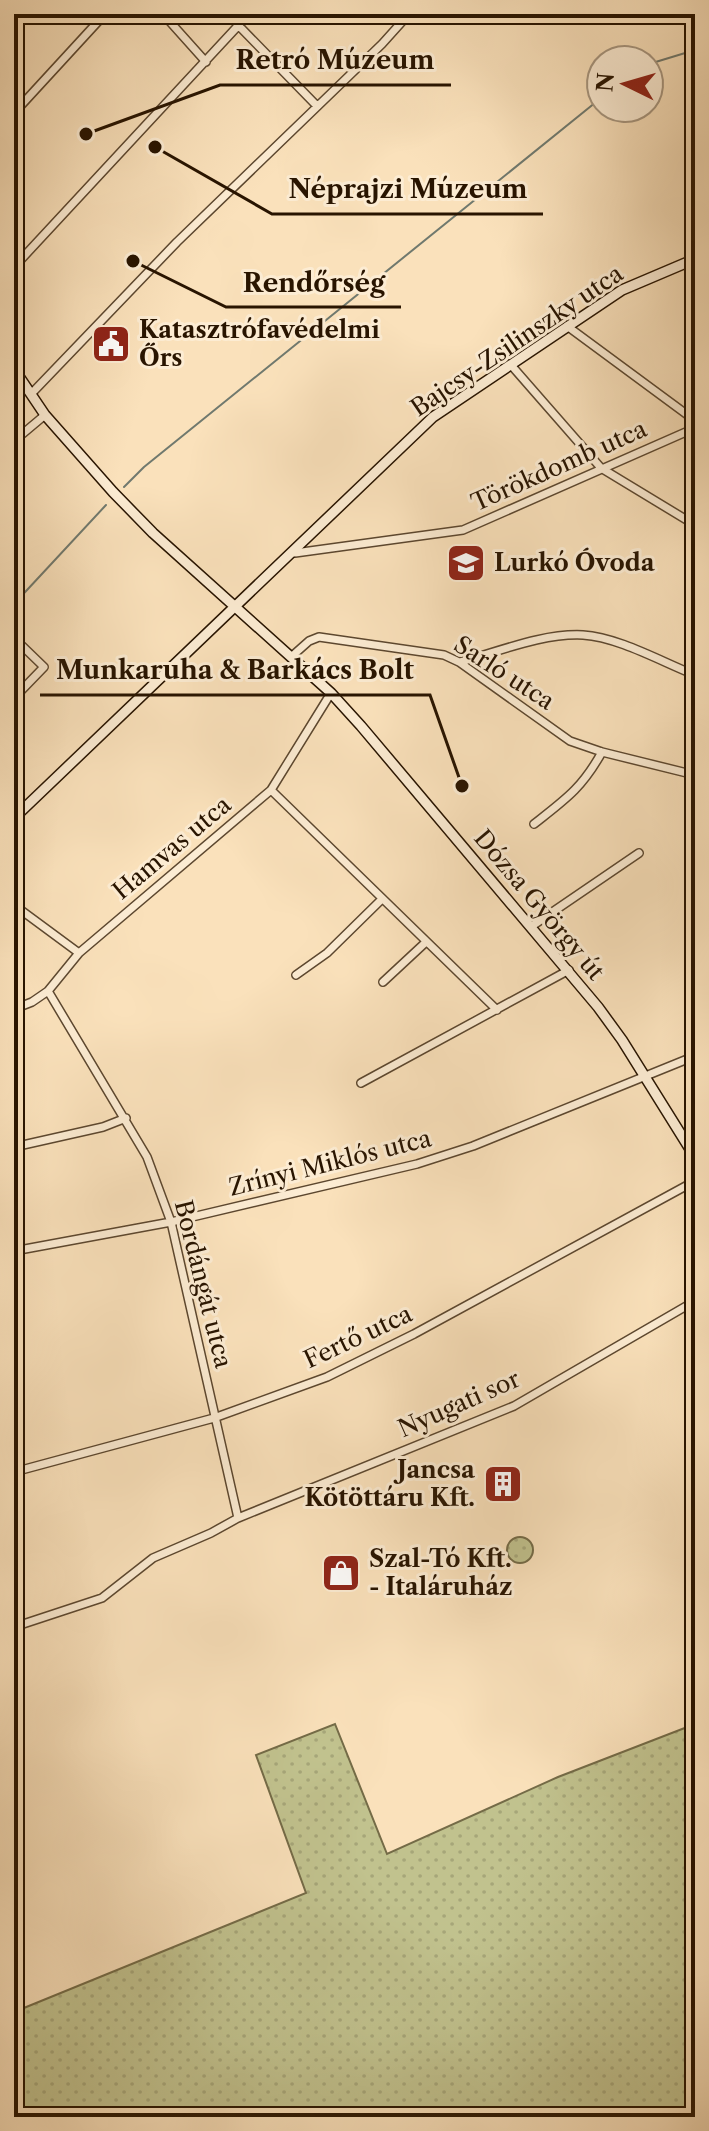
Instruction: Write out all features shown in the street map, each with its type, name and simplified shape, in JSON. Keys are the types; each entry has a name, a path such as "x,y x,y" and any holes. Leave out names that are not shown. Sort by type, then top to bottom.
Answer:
{"main road":[{"name":"Bajcsy-Zsilinszky utca","path":"14,818 295,553 433,417 622,290 695,259"},
{"name":"Dózsa György út","path":"14,369 45,415 153,533 331,693 569,970 622,1040 695,1157"}],"street":[{"path":"14,113 105,14"},
{"path":"163,14 206,62"},
{"path":"14,267 249,14"},
{"path":"31,391 409,14"},
{"path":"239,26 317,106"},
{"path":"567,326 693,419 695,428"},
{"path":"511,365 601,468 695,525"},
{"path":"14,441 45,415"},
{"name":"Törökdomb utca","path":"295,553 463,530 695,428"},
{"path":"459,662 550,638 585,635 695,675"},
{"name":"Sarló utca","path":"291,657 309,641 319,637 435,652 459,662 570,741 695,775"},
{"path":"14,638 44,667 14,698"},
{"name":"Hamvas utca","path":"14,1009 48,991 79,953 271,790 331,693"},
{"path":"534,824 588,778 602,752"},
{"path":"271,790 497,1010"},
{"path":"532,926 639,853"},
{"path":"296,975 327,953 382,899"},
{"path":"14,905 79,953"},
{"path":"383,982 426,942"},
{"path":"361,1083 569,970"},
{"name":"Bordángát utca","path":"48,991 147,1157 171,1222 238,1518"},
{"name":"Zrínyi Miklós utca","path":"14,1251 171,1222 447,1155 695,1056"},
{"path":"14,1147 103,1127 126,1118"},
{"name":"Fertő utca","path":"14,1472 214,1418 327,1377 414,1334 695,1181"},
{"name":"Nyugati sor","path":"14,1627 102,1598 153,1558 238,1518 514,1406 695,1301"}],"green space":[{"path":"520,1537 529,1541 533,1550 529,1559 520,1563 511,1559 507,1550 511,1541"},
{"path":"335,1724 387,1854 558,1777 695,1724 695,2117 14,2117 14,2012 306,1893 256,1755"}],"waterway":[{"path":"665,59 695,50"},
{"path":"124,487 144,467 585,111"},
{"path":"14,604 106,505"}],"place":[{"name":"Retró Múzeum","path":"86,134"},
{"name":"Néprajzi Múzeum","path":"155,147"},
{"name":"Rendőrség","path":"133,261"},
{"name":"Katasztrófavédelmi Őrs","path":"111,344"},
{"name":"Lurkó Óvoda","path":"466,563"},
{"name":"Munkaruha & Barkács Bolt","path":"462,786"},
{"name":"Jancsa Kötöttáru Kft.","path":"503,1484"},
{"name":"Szal-Tó Kft. - Italáruház","path":"341,1573"}]}
